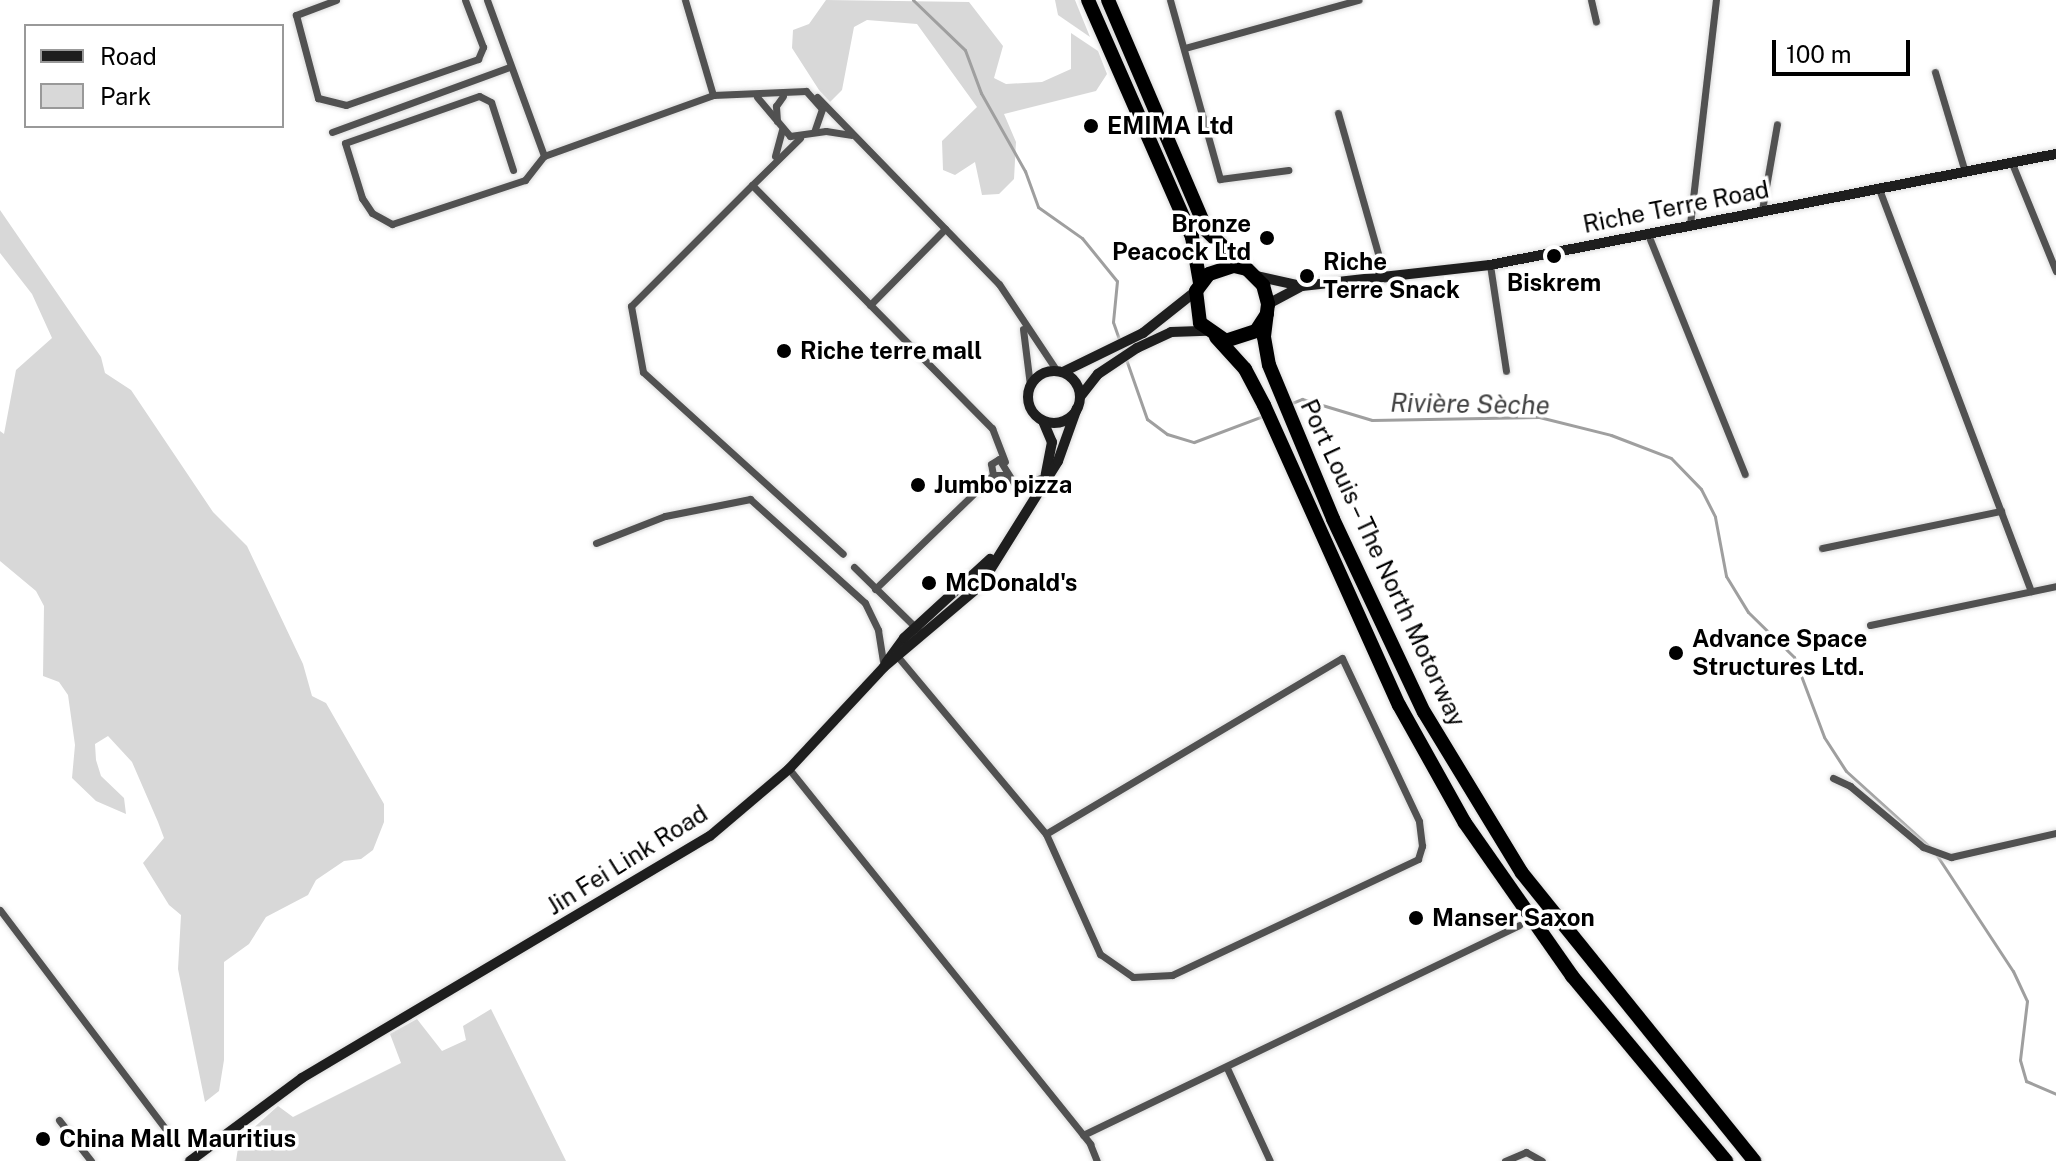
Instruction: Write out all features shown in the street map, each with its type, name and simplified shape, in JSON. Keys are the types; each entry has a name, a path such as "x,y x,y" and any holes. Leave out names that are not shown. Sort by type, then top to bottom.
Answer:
{"highway":[{"path":"1088,0 1192,237 1198,287 1195,313 1212,334 1247,337 1268,309 1251,272 1207,231 1108,0"},
{"path":"1198,287 1221,268 1251,272"},
{"name":"Port Louis – The North Motorway","path":"1268,309 1264,337 1288,414 1401,666 1467,786 1522,873 1754,1161"},
{"name":"Port Louis – The North Motorway","path":"1212,334 1245,369 1264,405 1393,691 1465,823 1572,976 1726,1161"}],"main road":[{"name":"Riche Terre Road","path":"1302,286 1490,265 2056,154"},
{"path":"1251,272 1302,286"},
{"path":"1268,309 1302,286"},
{"path":"1045,476 1052,442 1043,421 1028,402 1030,385 1045,372 1060,371 1143,333 1198,287"},
{"path":"1043,421 1059,423 1079,402 1098,374 1137,348 1171,332 1212,334"},
{"path":"1045,476 1072,432 1079,402 1060,371"},
{"name":"Jin Fei Link Road","path":"190,1161 302,1078 710,836 789,769 884,667 898,657 919,631 979,580 1008,539 1045,476"},
{"path":"884,667 919,631"}],"street":[{"path":"336,0 296,15 318,98 346,105 478,59 483,47 465,0"},
{"path":"487,0 544,156"},
{"path":"685,0 713,95"},
{"path":"1170,0 1220,179 1288,170"},
{"path":"1185,48 1358,0"},
{"path":"1591,0 1596,21"},
{"path":"1690,224 1716,0"},
{"path":"332,132 510,67"},
{"path":"1935,72 1965,172"},
{"path":"513,170 491,102 479,96 345,143 362,198 372,213 392,224 525,180 544,156 713,95 757,97 784,95 799,90 813,95 838,114 851,135 999,284 1023,327 1060,371"},
{"path":"775,158 779,127 776,106 784,95"},
{"path":"813,95 822,117 814,132"},
{"path":"757,97 779,127 800,138"},
{"path":"1338,113 1385,278"},
{"path":"1762,210 1777,124"},
{"path":"843,554 643,372 631,306 775,158 800,138 814,132 851,135"},
{"path":"2011,161 2056,271"},
{"path":"752,185 997,436 1005,462 1005,475 1017,488 1045,476"},
{"path":"1879,189 2031,591"},
{"path":"870,305 945,229"},
{"path":"1647,232 1745,474"},
{"path":"1490,265 1506,371"},
{"path":"1023,327 1030,385"},
{"path":"875,589 993,475 997,436"},
{"path":"994,460 1005,462"},
{"path":"993,475 1005,475"},
{"path":"596,543 665,516 750,499 865,603 878,630 884,667"},
{"path":"1822,548 2001,511"},
{"path":"854,567 919,631"},
{"path":"1870,625 2056,586"},
{"path":"898,657 1046,834 1100,954 1133,977 1172,975 1418,859 1422,846 1419,821 1342,658 1046,834"},
{"path":"789,769 1083,1135 1097,1161"},
{"path":"1833,778 1850,786 1923,847 1951,857 2056,833"},
{"path":"0,910 175,1141"},
{"path":"1083,1135 1519,925"},
{"path":"1227,1068 1270,1161"},
{"path":"59,1120 91,1161"},
{"path":"1505,1161 1526,1152 1542,1161"}],"green space":[{"path":"826,0 969,2 1003,46 994,78 1006,84 1042,82 1071,69 1071,33 1098,51 1107,74 1096,91 1004,114 1016,142 1014,179 999,194 982,195 975,162 955,175 943,170 942,141 977,107 917,24 867,20 854,27 842,90 830,102 819,90 792,48 793,30 809,24"},
{"path":"1055,0 1075,0 1090,37 1058,15"},
{"path":"0,210 101,357 105,373 131,390 213,512 247,546 303,664 312,696 326,703 384,804 384,822 373,850 361,859 344,861 316,880 308,895 266,917 249,944 224,962 224,1060 219,1091 205,1102 178,969 181,915 169,905 143,863 164,838 158,822 132,762 108,736 95,744 96,760 101,776 124,798 126,814 96,801 72,778 75,745 68,695 59,682 43,676 44,606 36,591 0,561 0,431 4,434 16,370 52,338 32,294 0,253"},
{"path":"491,1009 566,1161 236,1161 239,1141 278,1106 293,1117 401,1063 390,1034 417,1019 442,1051 466,1040 463,1026"}],"waterway":[{"name":"Rivière Sèche","path":"913,0 965,50 981,93 1025,171 1038,207 1082,238 1117,281 1113,322 1147,419 1167,434 1194,442 1263,416"},
{"name":"Rivière Sèche","path":"1292,403 1302,399 1372,420 1539,417 1611,435 1671,458 1701,489 1715,517 1726,576 1748,612 1794,657 1824,737 1846,771 1931,848"},
{"name":"Rivière Sèche","path":"1936,854 2013,971 2027,1001 2020,1060 2026,1081 2056,1094"}],"place":[{"name":"EMIMA Ltd","path":"1091,126"},
{"name":"Bronze Peacock Ltd","path":"1267,238"},
{"name":"Biskrem","path":"1554,256"},
{"name":"Riche Terre Snack","path":"1307,276"},
{"name":"Riche terre mall","path":"784,351"},
{"name":"Jumbo pizza","path":"918,485"},
{"name":"McDonald's","path":"929,583"},
{"name":"Advance Space Structures Ltd.","path":"1676,653"},
{"name":"Manser Saxon","path":"1416,918"},
{"name":"China Mall Mauritius","path":"43,1139"}]}
